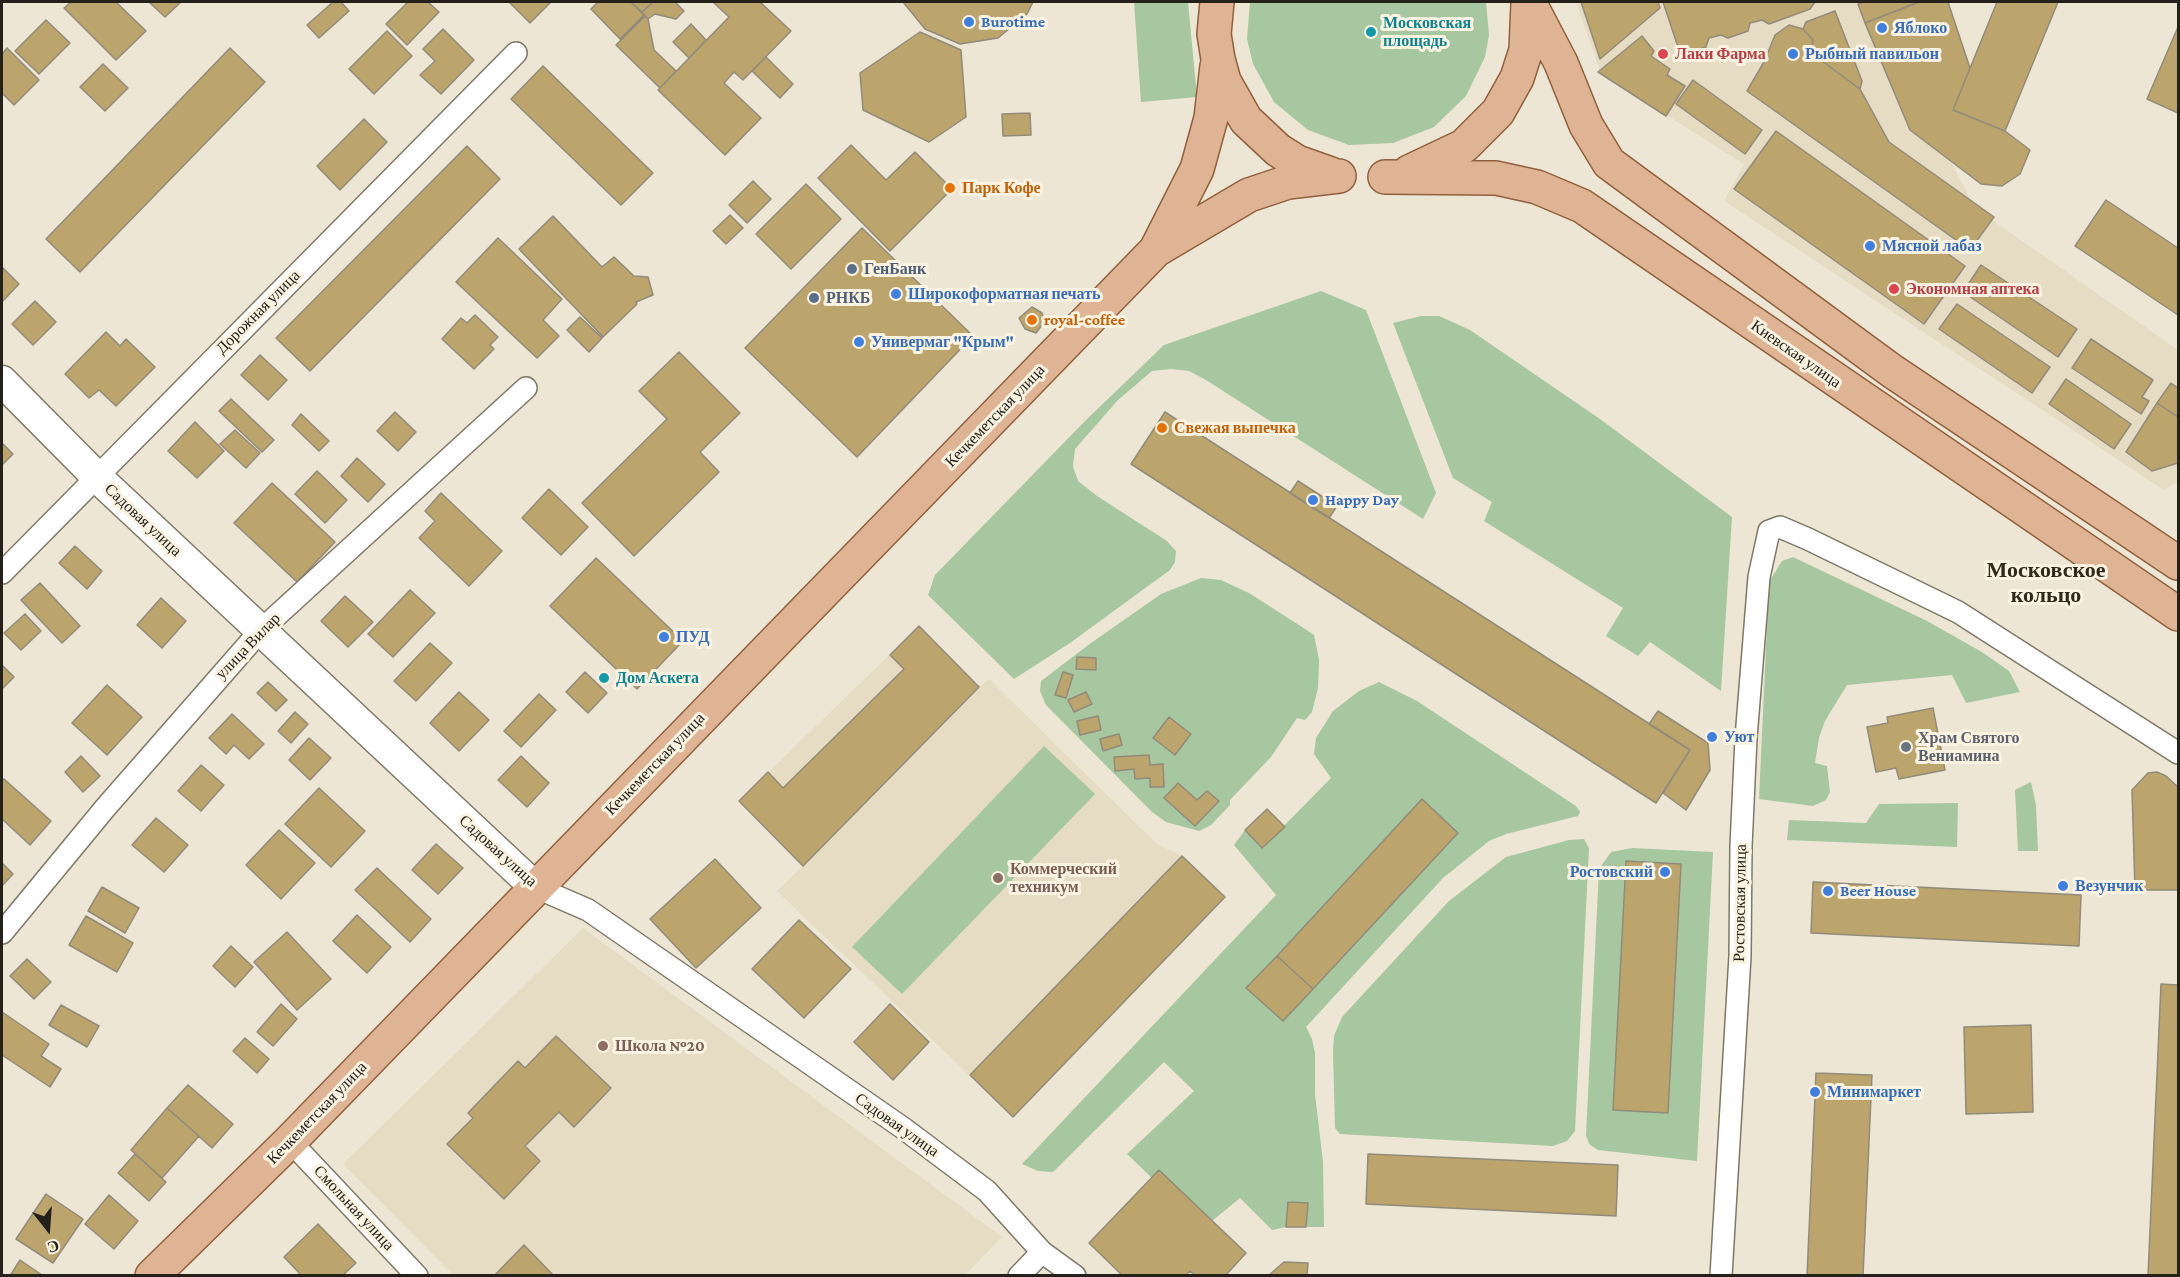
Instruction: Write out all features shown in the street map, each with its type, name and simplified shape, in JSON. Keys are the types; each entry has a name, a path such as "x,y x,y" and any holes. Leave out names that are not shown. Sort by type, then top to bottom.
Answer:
{"main road":[{"path":"1215,4 1214,34 1218,59 1233,101 1261,136 1297,162 1339,176 1385,177 1413,171 1451,153 1474,136 1498,112 1517,78 1526,50 1529,2"},
{"path":"1529,2 1561,63 1586,126 1609,163 1892,371 2178,563"},
{"name":"Кечкеметская улица","path":"1156,250 1197,169 1211,118 1218,59"},
{"name":"Кечкеметская улица","path":"152,1275 290,1142 535,887 1156,250 1248,195 1288,182 1339,176"},
{"name":"Киевская улица","path":"1385,177 1496,178 1537,187 1582,206 2178,614"},
{"name":"Садовая улица","path":"2,381 98,478 535,887"}],"street":[{"name":"Дорожная улица","path":"2,573 516,53"},
{"name":"улица Вилар","path":"2,933 106,807 261,630 526,388"},
{"name":"Ростовская улица","path":"1721,1275 1740,956 1741,846 1746,738 1759,577 1769,531 1780,527 1808,539 1958,612 2178,753"},
{"name":"Садовая улица","path":"535,887 588,910 903,1128 987,1191 1042,1252 1075,1275"},
{"name":"Смольная улица","path":"290,1142 417,1275"},
{"path":"1019,1275 1042,1252"}],"shaded area":[{"path":"1576,2 1886,2 1951,162 1975,208 2178,350 2178,481 2164,490 1724,201 1744,164 1601,74"},
{"name":"Коммерческий техникум","path":"919,626 979,687 989,679 1157,844 1182,856 1225,897 1013,1117 777,891 803,866 739,801"},
{"name":"Школа №20","path":"583,928 1002,1237 965,1275 453,1275 343,1164"}],"green space":[{"path":"1134,2 1188,2 1197,97 1141,102"},
{"name":"Московская площадь","path":"1250,2 1486,2 1489,35 1485,57 1466,96 1434,127 1393,143 1349,145 1308,130 1274,102 1253,64 1247,39"},
{"path":"1321,291 1366,310 1436,493 1423,519 1206,380 1189,371 1171,369 1152,371 1118,400 1075,449 1073,466 1078,481 1097,496 1167,541 1176,551 1175,562 1170,570 1070,643 1014,679 928,595 935,575 1086,420 1164,345"},
{"path":"1421,316 1439,316 1470,330 1600,419 1732,517 1721,691 1650,642 1638,656 1606,636 1623,608 1484,521 1492,502 1453,478 1393,323"},
{"path":"1793,557 1927,621 1982,652 2009,671 2020,692 1966,703 1952,675 1847,685 1825,721 1819,738 1815,763 1827,766 1830,792 1826,800 1813,806 1759,799 1769,582 1782,561"},
{"path":"1201,578 1221,580 1249,593 1314,635 1319,660 1318,688 1312,712 1305,720 1297,718 1271,757 1230,800 1230,805 1211,825 1199,831 1166,822 1152,812 1046,705 1040,691 1041,681 1091,643 1161,594"},
{"path":"1379,682 1417,701 1576,806 1580,812 1578,816 1506,834 1489,841 1443,878 1306,1027 1315,1053 1315,1094 1323,1162 1324,1227 1286,1227 1272,1230 1240,1198 1212,1221 1159,1171 1152,1178 1127,1154 1194,1091 1164,1062 1053,1172 1038,1171 1022,1164 1276,895 1234,845 1245,830 1262,848 1331,778 1314,754 1316,738 1333,711 1359,691"},
{"path":"1044,746 1095,794 902,994 852,947"},
{"path":"2031,782 2036,805 2038,851 2018,851 2015,790"},
{"path":"1958,803 1957,847 1787,840 1789,820 1866,823 1879,804"},
{"path":"1584,839 1589,848 1575,1131 1567,1141 1553,1146 1340,1134 1335,1128 1333,1052 1334,1036 1342,1017 1449,901 1506,857 1569,840"},
{"path":"1632,848 1713,852 1697,1161 1598,1150 1589,1144 1586,1135 1599,869 1611,852"}],"building":[{"path":"71,2 116,2 146,31 116,60 64,8"},
{"path":"149,2 181,2 165,17"},
{"path":"333,2 341,2 349,11 319,38 307,25"},
{"path":"408,2 428,2 439,12 407,45 386,24"},
{"path":"509,2 551,2 530,23"},
{"path":"598,2 631,2 644,15 620,39 591,9"},
{"path":"631,2 653,2 642,12"},
{"path":"653,2 675,2 684,11 676,19 655,14 648,19 642,12"},
{"path":"713,2 760,2 791,31 743,80 734,72 724,83 761,118 725,155 658,90 729,17"},
{"name":"Burotime","path":"903,2 1033,2 1027,14 998,38 960,44 925,29"},
{"path":"1581,2 1658,2 1660,8 1600,59"},
{"path":"1663,2 1815,2 1810,9 1769,24 1762,20 1750,23 1748,31 1728,38 1721,35 1709,38 1706,47 1681,56"},
{"path":"1863,2 1919,2 1865,23 1858,4"},
{"path":"1919,2 1948,2 1970,68 1953,110 2005,131 2030,150 2020,174 2002,186 1981,184 1910,130 1865,23"},
{"path":"1997,2 2058,2 2005,131 1953,110"},
{"path":"1835,11 1862,81 1860,89 1811,53 1813,40 1803,29 1806,22"},
{"path":"645,16 648,19 654,50 676,71 660,88 616,45"},
{"path":"46,20 70,43 39,74 15,51"},
{"path":"691,24 706,40 689,58 673,42"},
{"path":"1789,25 1803,29 1813,40 1811,53 1860,89 1889,142 1994,217 1970,250 1747,91 1764,62 1775,35"},
{"path":"2178,27 2178,113 2147,99"},
{"path":"443,29 474,60 441,94 420,75 435,61 423,49"},
{"path":"387,31 412,56 374,94 349,69"},
{"path":"920,32 961,50 966,117 929,142 863,110 860,73"},
{"path":"1642,36 1654,51 1651,56 1670,69 1667,75 1685,86 1666,116 1598,72"},
{"path":"7,48 39,80 14,105 2,93 2,54"},
{"path":"230,48 265,82 80,272 46,239"},
{"path":"766,57 793,84 780,98 752,71"},
{"path":"103,64 128,88 105,111 80,87"},
{"path":"543,66 653,173 621,205 511,99"},
{"path":"1693,80 1762,130 1745,154 1676,104"},
{"path":"1030,113 1031,135 1003,136 1002,114"},
{"path":"364,119 387,142 340,190 317,166"},
{"path":"1776,131 1965,266 1924,324 1734,189"},
{"path":"851,145 886,180 915,152 952,189 890,251 818,178"},
{"path":"467,146 500,179 310,371 276,338"},
{"path":"753,181 771,199 747,223 729,205"},
{"path":"806,184 841,219 791,269 756,234"},
{"path":"2106,200 2178,248 2178,315 2075,246"},
{"path":"730,215 743,228 726,244 713,231"},
{"path":"553,216 602,267 614,257 634,276 648,277 653,295 636,302 637,304 603,337 519,249"},
{"name":"Универмаг \"Крым\"","path":"862,228 973,336 857,457 745,348"},
{"path":"498,238 562,299 543,320 559,336 537,358 456,282"},
{"path":"1981,265 2077,329 2058,357 1963,292"},
{"path":"2,267 19,284 2,302"},
{"path":"35,301 56,322 33,345 12,324"},
{"path":"1957,304 2050,367 2032,393 1939,329"},
{"name":"royal-coffee","path":"1032,307 1042,313 1045,321 1036,333 1025,329 1019,318"},
{"path":"475,315 498,337 490,345 494,349 474,369 442,339 461,318 467,323"},
{"path":"580,317 602,338 589,352 567,330"},
{"path":"106,332 120,346 126,339 155,367 116,406 99,390 89,398 65,374"},
{"path":"2091,339 2153,380 2142,397 2149,401 2141,414 2072,368"},
{"path":"679,352 740,413 700,452 719,472 634,556 582,503 667,419 639,391"},
{"path":"260,355 287,380 268,400 241,375"},
{"path":"2066,379 2131,424 2114,449 2049,404"},
{"path":"2171,383 2178,388 2178,417 2157,403"},
{"path":"231,399 274,440 262,452 219,411"},
{"path":"2157,403 2178,417 2178,463 2152,471 2126,452"},
{"path":"395,412 416,432 398,451 377,431"},
{"path":"1165,412 1690,750 1656,803 1131,464"},
{"path":"301,414 329,441 319,451 292,425"},
{"path":"195,422 224,451 197,478 168,451"},
{"path":"235,430 260,453 246,468 220,444"},
{"path":"2,443 13,454 2,465"},
{"path":"357,458 385,484 368,502 341,476"},
{"path":"317,471 347,500 325,523 295,494"},
{"name":"Happy Day","path":"1298,481 1337,506 1329,518 1290,493"},
{"path":"272,483 335,542 297,582 234,523"},
{"path":"549,489 588,527 561,555 522,518"},
{"path":"441,493 502,551 469,586 419,538 435,521 425,511"},
{"path":"75,546 102,571 87,589 59,563"},
{"path":"596,558 683,641 637,689 550,606"},
{"path":"40,583 80,626 62,643 21,600"},
{"path":"410,590 435,613 393,657 368,634"},
{"path":"345,596 373,622 348,647 321,621"},
{"path":"161,598 186,621 162,648 137,625"},
{"path":"25,614 41,631 21,650 4,633"},
{"path":"919,626 979,687 803,866 739,801 768,772 783,788 904,669 890,655"},
{"path":"430,643 452,663 416,701 394,681"},
{"path":"1077,657 1096,658 1096,670 1076,669"},
{"path":"2,665 14,677 2,689"},
{"path":"585,672 607,693 588,713 566,692"},
{"path":"1063,672 1073,675 1066,698 1055,695"},
{"path":"268,682 287,700 276,711 257,693"},
{"path":"107,685 142,717 107,755 72,723"},
{"path":"459,692 489,720 459,751 430,723"},
{"path":"1086,692 1092,704 1074,712 1068,700"},
{"path":"539,694 556,710 521,747 504,731"},
{"name":"Храм Святого Вениамина","path":"1933,708 1945,770 1899,779 1896,768 1876,772 1867,727 1888,723 1887,717"},
{"path":"1658,711 1708,743 1710,770 1686,810 1663,793 1690,750 1649,724"},
{"path":"295,712 308,724 291,743 278,731"},
{"path":"232,714 264,744 249,759 234,745 226,754 209,738"},
{"path":"1098,716 1101,730 1080,735 1077,721"},
{"path":"1169,717 1191,734 1175,755 1153,738"},
{"path":"1119,734 1122,745 1103,751 1100,739"},
{"path":"309,738 331,758 310,780 289,760"},
{"path":"1149,755 1150,765 1163,764 1164,787 1150,787 1150,778 1135,779 1134,769 1115,771 1114,757"},
{"path":"81,756 100,776 83,792 65,772"},
{"path":"521,756 549,783 527,807 498,780"},
{"path":"201,765 224,785 201,811 178,791"},
{"path":"2157,772 2166,776 2178,787 2178,890 2135,890 2132,790 2148,773"},
{"path":"4,779 51,821 30,845 2,819 2,781"},
{"path":"1178,783 1197,800 1207,791 1219,801 1195,826 1164,798"},
{"path":"319,788 365,831 331,867 285,824"},
{"path":"1422,799 1458,833 1313,989 1277,956"},
{"path":"1267,809 1285,827 1262,848 1245,830"},
{"path":"156,818 188,845 164,872 132,845"},
{"path":"279,830 315,863 281,899 246,865"},
{"path":"436,844 463,868 438,894 412,870"},
{"path":"1182,856 1225,897 1013,1117 970,1075"},
{"path":"715,859 761,908 696,968 650,919"},
{"path":"1626,861 1681,864 1668,1113 1613,1110"},
{"path":"2,863 13,874 2,886"},
{"path":"377,868 431,919 410,942 355,890"},
{"path":"1813,882 2081,895 2079,946 1811,933"},
{"path":"102,887 139,908 125,933 88,911"},
{"path":"357,915 391,947 367,973 333,941"},
{"path":"86,916 133,943 117,972 69,945"},
{"path":"799,920 851,969 804,1018 752,969"},
{"path":"287,932 331,979 297,1010 254,962"},
{"path":"231,946 253,967 235,987 213,966"},
{"path":"1277,956 1313,989 1283,1021 1246,988"},
{"path":"27,959 51,982 34,999 10,976"},
{"path":"2161,984 2178,985 2178,1276 2148,1276"},
{"path":"281,1004 297,1019 273,1046 257,1032"},
{"path":"890,1004 929,1042 893,1080 854,1042"},
{"path":"61,1005 99,1026 87,1047 49,1025"},
{"path":"2,1012 49,1044 41,1056 61,1069 50,1087 2,1055"},
{"path":"2031,1025 2033,1112 1966,1114 1964,1027"},
{"path":"556,1036 611,1088 574,1127 559,1112 525,1146 540,1161 504,1199 447,1144 473,1118 468,1113 518,1061 525,1068"},
{"path":"245,1038 269,1059 257,1073 233,1051"},
{"path":"1816,1073 1872,1075 1863,1276 1807,1276"},
{"path":"188,1085 233,1124 212,1148 167,1108"},
{"path":"167,1108 199,1136 162,1178 131,1150"},
{"path":"135,1154 166,1182 149,1201 118,1173"},
{"path":"1368,1154 1618,1165 1616,1216 1366,1204"},
{"path":"1159,1170 1246,1253 1225,1276 1195,1276 1190,1271 1185,1276 1123,1276 1089,1243"},
{"path":"46,1194 83,1219 53,1263 16,1239"},
{"path":"109,1195 138,1221 114,1249 85,1224"},
{"path":"1288,1202 1308,1203 1306,1227 1286,1227"},
{"path":"318,1224 356,1263 342,1276 302,1276 284,1257"},
{"path":"524,1245 554,1276 494,1276"},
{"path":"20,1260 42,1275 42,1276 10,1276"},
{"path":"1284,1262 1308,1263 1307,1276 1268,1276"}],"place":[{"name":"Burotime","path":"969,22"},
{"name":"Яблоко","path":"1882,28"},
{"name":"Московская площадь","path":"1371,32"},
{"name":"Лаки Фарма","path":"1663,54"},
{"name":"Рыбный павильон","path":"1793,54"},
{"name":"Парк Кофе","path":"950,188"},
{"name":"Мясной лабаз","path":"1870,246"},
{"name":"ГенБанк","path":"852,269"},
{"name":"Экономная аптека","path":"1894,289"},
{"name":"Широкоформатная печать","path":"896,294"},
{"name":"РНКБ","path":"814,298"},
{"name":"royal-coffee","path":"1032,320"},
{"name":"Универмаг \"Крым\"","path":"859,342"},
{"name":"Свежая выпечка","path":"1162,428"},
{"name":"Happy Day","path":"1313,500"},
{"name":"ПУД","path":"664,637"},
{"name":"Дом Аскета","path":"604,678"},
{"name":"Уют","path":"1712,737"},
{"name":"Храм Святого Вениамина","path":"1906,747"},
{"name":"Ростовский","path":"1665,872"},
{"name":"Коммерческий техникум","path":"998,878"},
{"name":"Везунчик","path":"2063,886"},
{"name":"Beer House","path":"1828,891"},
{"name":"Школа №20","path":"603,1046"},
{"name":"Минимаркет","path":"1815,1092"}],"district":[{"name":"Московское кольцо","path":"2046,582"}]}
